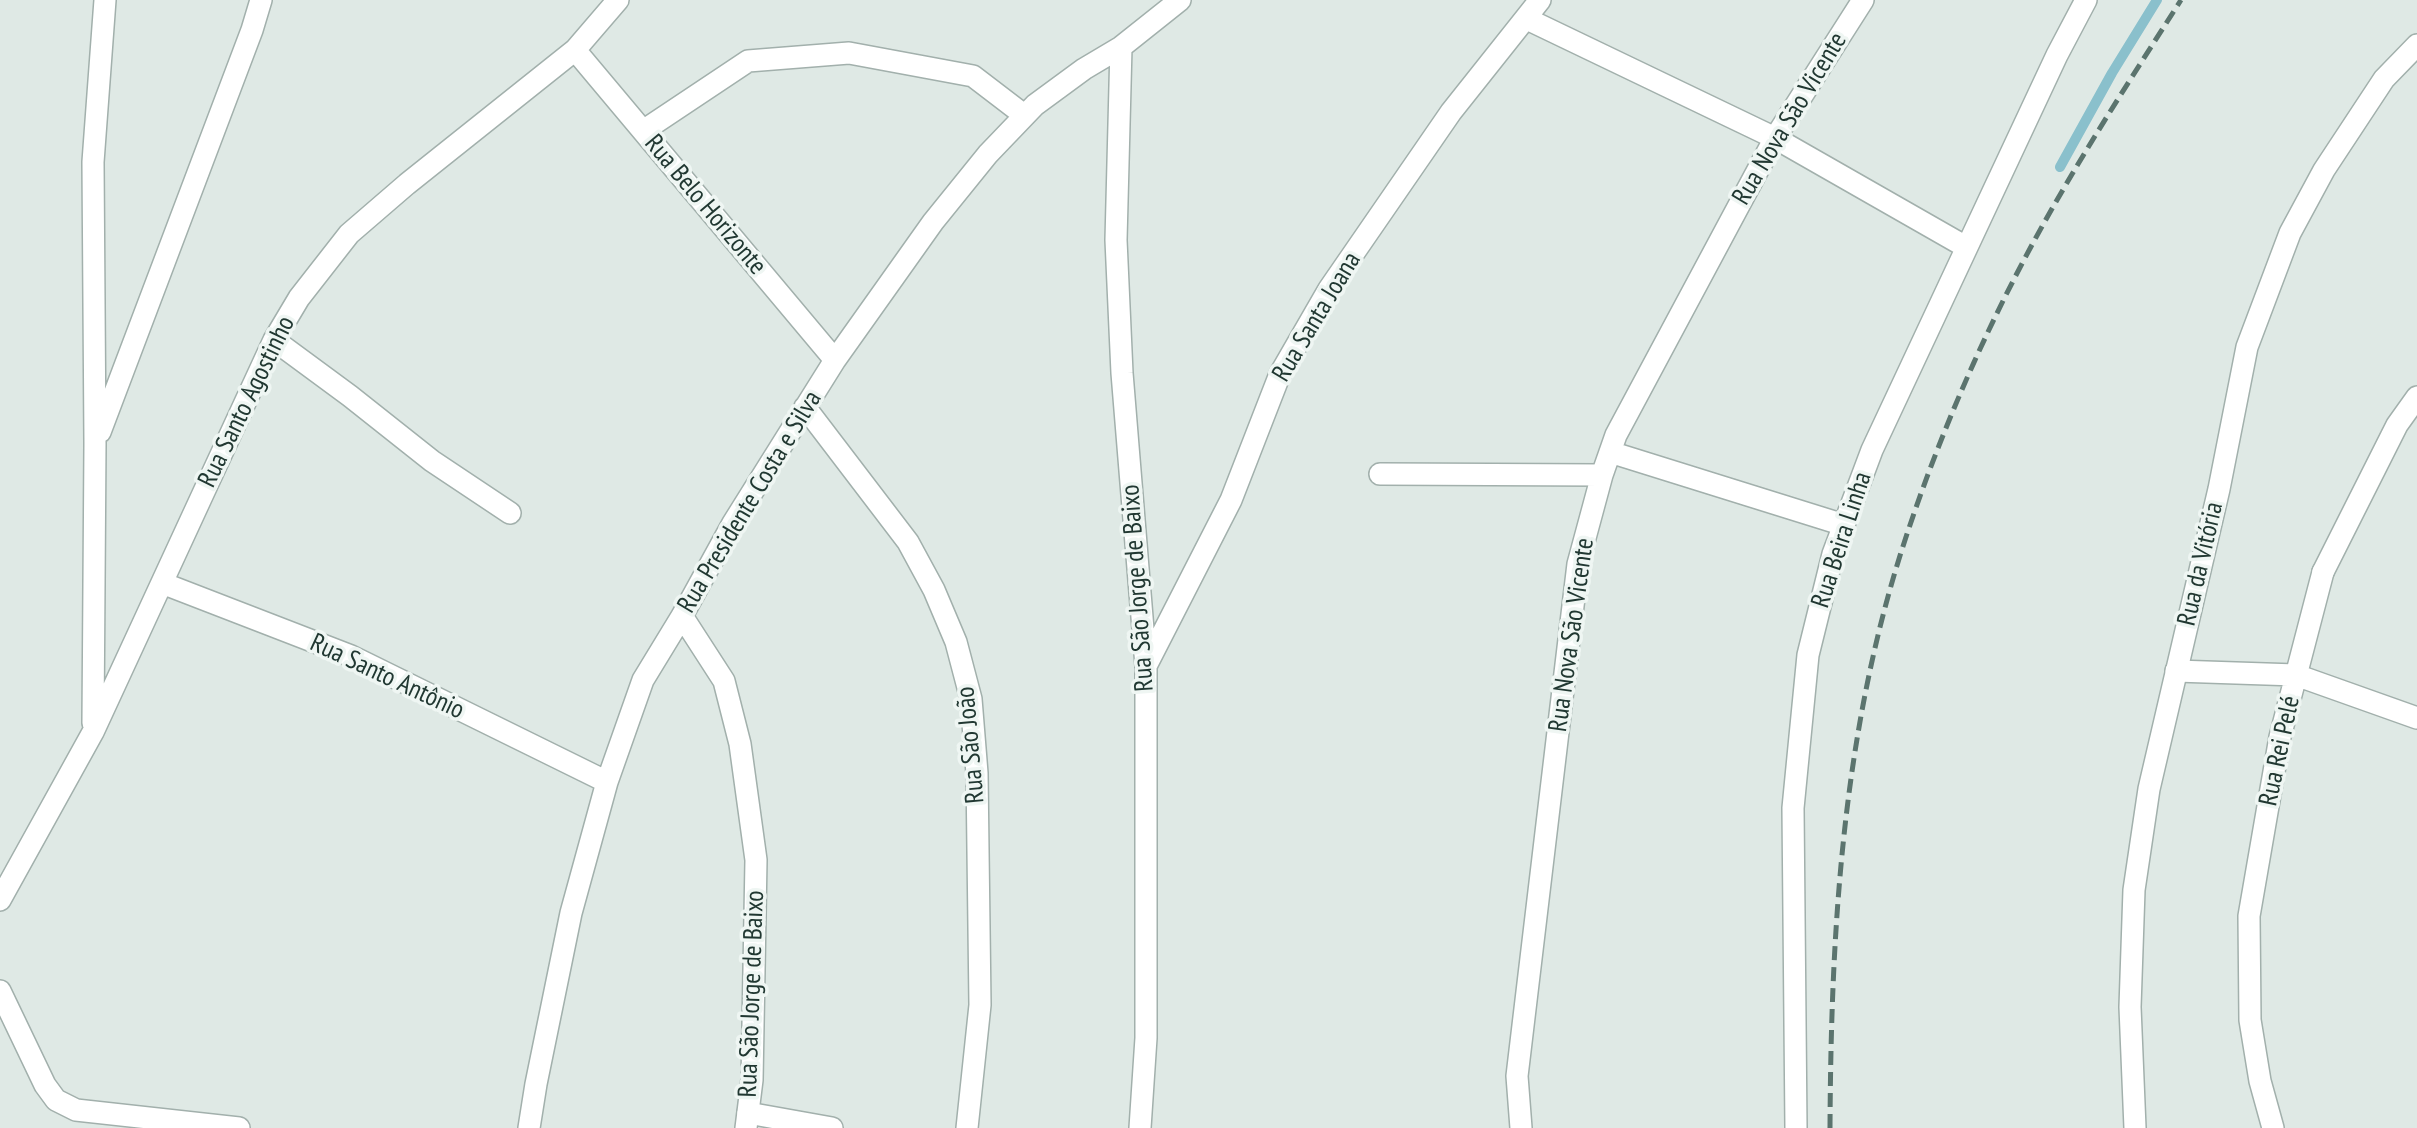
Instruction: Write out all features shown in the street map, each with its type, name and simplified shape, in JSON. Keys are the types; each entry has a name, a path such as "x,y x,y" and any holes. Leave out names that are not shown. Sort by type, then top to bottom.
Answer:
{"street":[{"path":"93,732 93,162 104,0"},
{"path":"95,444 261,0"},
{"name":"Rua Santo Agostinho","path":"0,900 93,732 274,340 299,298 349,234 407,184 575,50 618,0"},
{"name":"Rua Presidente Costa e Silva","path":"529,1128 572,913 607,782 643,680 733,523 835,360 933,222 988,154 1035,105 1084,69 1121,47 1180,0"},
{"name":"Rua Santa Joana","path":"1146,666 1231,500 1280,374 1323,299 1451,112 1540,0"},
{"name":"Rua Nova São Vicente","path":"1521,1128 1518,1063 1577,564 1602,475 1616,435 1774,138 1863,0"},
{"name":"Rua Beira Linha","path":"1796,1128 1793,808 1808,655 1833,554 1872,450 2057,55 2086,0"},
{"path":"1527,19 1774,138 1966,247"},
{"name":"Rua da Vitória","path":"2135,1128 2130,1007 2134,890 2149,789 2219,489 2247,346 2291,233 2324,170 2384,79 2417,45"},
{"name":"Rua São Jorge de Baixo","path":"1121,47 1116,240 1122,373 1146,666 1146,1038 1140,1128"},
{"name":"Rua Belo Horizonte","path":"575,50 835,360"},
{"path":"643,131 748,61 849,53 973,76 1024,115"},
{"path":"274,340 432,460 510,513"},
{"name":"Rua Rei Pelé","path":"2273,1128 2259,1082 2250,1020 2249,916 2280,737 2323,572 2396,425 2417,397"},
{"name":"Rua São João","path":"805,407 908,542 934,590 956,642 971,699 977,773 980,1005 967,1128"},
{"path":"1610,452 1844,525"},
{"path":"1380,474 1602,475"},
{"name":"Rua Santo Antônio","path":"162,583 351,656 607,782"},
{"name":"Rua São Jorge de Baixo","path":"682,616 724,681 740,744 756,860 752,1080 747,1120"},
{"path":"2176,671 2296,675 2417,718"},
{"path":"0,991 45,1085 56,1100 76,1110 239,1128"},
{"path":"747,1120 832,1128"}],"waterway":[{"path":"2060,167 2112,73 2157,0"}],"railway":[{"path":"1830,1128 1833,977 1845,826 1869,677 1886,604 1908,531 1974,362 2035,239 2118,99 2181,0"}]}
